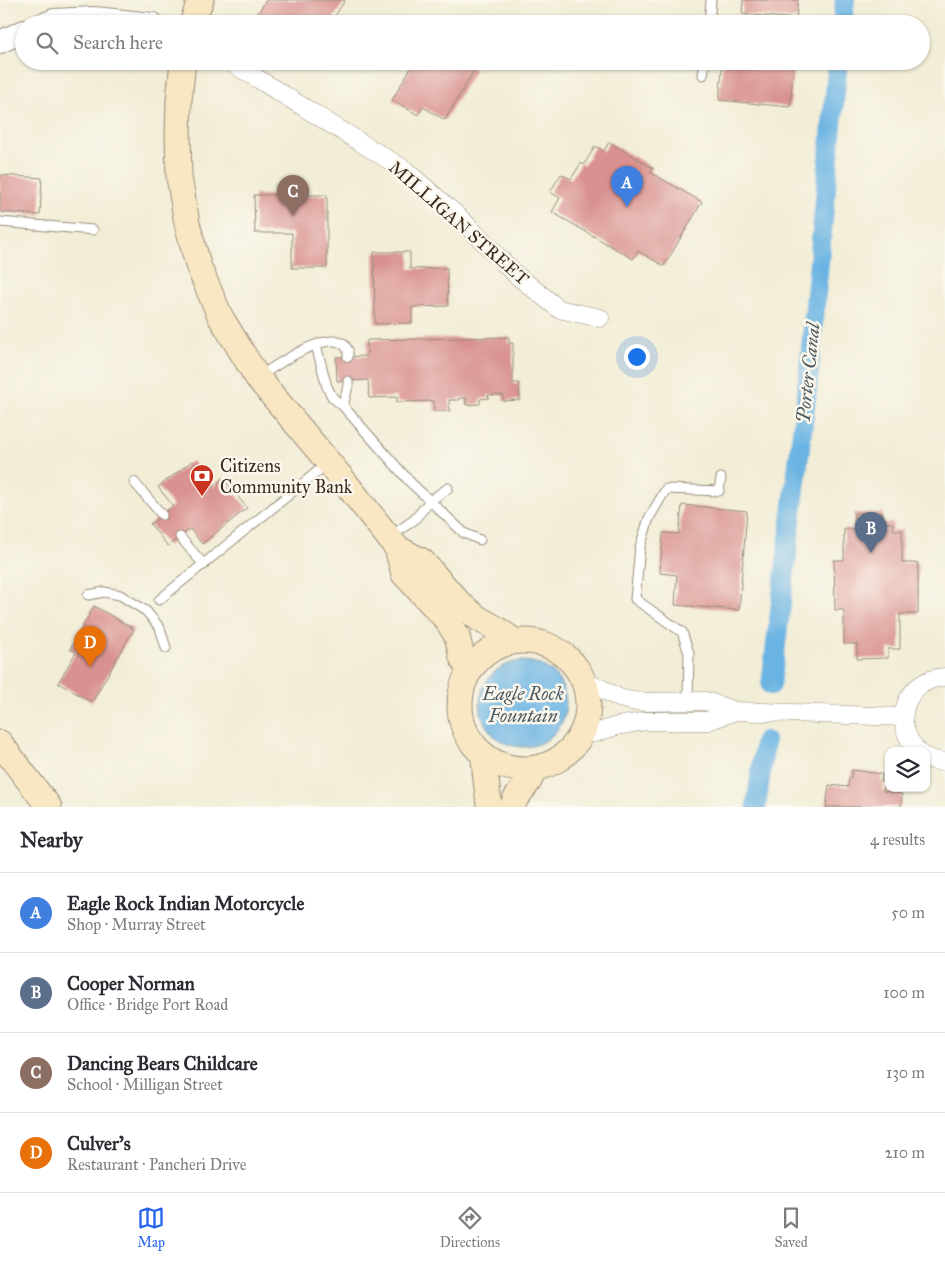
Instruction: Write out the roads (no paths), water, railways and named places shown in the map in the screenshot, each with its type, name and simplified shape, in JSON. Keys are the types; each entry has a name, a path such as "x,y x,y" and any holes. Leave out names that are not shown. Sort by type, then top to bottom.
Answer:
{"main road":[{"path":"195,15 201,0"},
{"path":"182,70 178,135 180,177 187,223 198,265 220,316 257,377 393,543 404,574 447,620 457,636 462,657 469,672"},
{"path":"393,543 422,561 460,604 479,620 497,629 514,641"},
{"path":"514,641 536,642 556,649 573,663 584,682 588,699 587,717 581,733 570,749 554,761 535,768 517,768 500,764 484,755 472,741 463,725 460,707 462,688 469,672 481,657 496,647 514,641"},
{"path":"0,743 49,807"},
{"path":"484,755 484,770 490,807"},
{"path":"512,807 535,768"}],"street":[{"path":"0,42 15,35"},
{"name":"MILLIGAN STREET","path":"244,70 405,170 459,218 516,274 560,309 600,318"},
{"path":"914,747 905,731 903,717 906,703 913,691 924,682 937,677 945,677"},
{"path":"584,682 618,698 632,701 706,701 743,711 903,717"},
{"path":"581,733 595,733 641,721 708,721 743,711"},
{"path":"930,758 945,763"}],"lane":[{"path":"710,15 711,0"},
{"path":"704,70 704,75"},
{"path":"0,222 93,230"},
{"path":"257,377 284,360 316,345 334,341 343,343 348,350 348,357"},
{"path":"316,345 326,387 333,398 343,406 410,482 464,532 480,540"},
{"path":"343,406 348,380"},
{"path":"159,600 329,463"},
{"path":"688,701 689,654 682,632 635,599 640,547 649,518 666,489 719,491 721,478"},
{"path":"134,482 162,515"},
{"path":"393,543 430,501 448,488"},
{"path":"180,537 204,565"},
{"path":"88,595 104,592 120,595 146,611 160,628 166,648"}],"water":[{"name":"Eagle Rock Fountain","path":"523,661 539,664 547,668 559,680 563,688 566,704 563,720 559,728 547,740 539,744 523,747 507,744 499,740 487,728 483,720 480,704 483,688 487,680 499,668 507,664"}],"waterway":[{"name":"Porter Canal","path":"843,15 845,0"},
{"name":"Porter Canal","path":"771,685 807,390 837,70"},
{"name":"Porter Canal","path":"756,807 765,741"}],"place":[{"name":"Eagle Rock Indian Motorcycle","path":"627,207"},
{"name":"Dancing Bears Childcare","path":"293,216"},
{"name":"Citizens Community Bank","path":"202,497"},
{"name":"Cooper Norman","path":"871,553"},
{"name":"Culver's","path":"90,667"}]}
